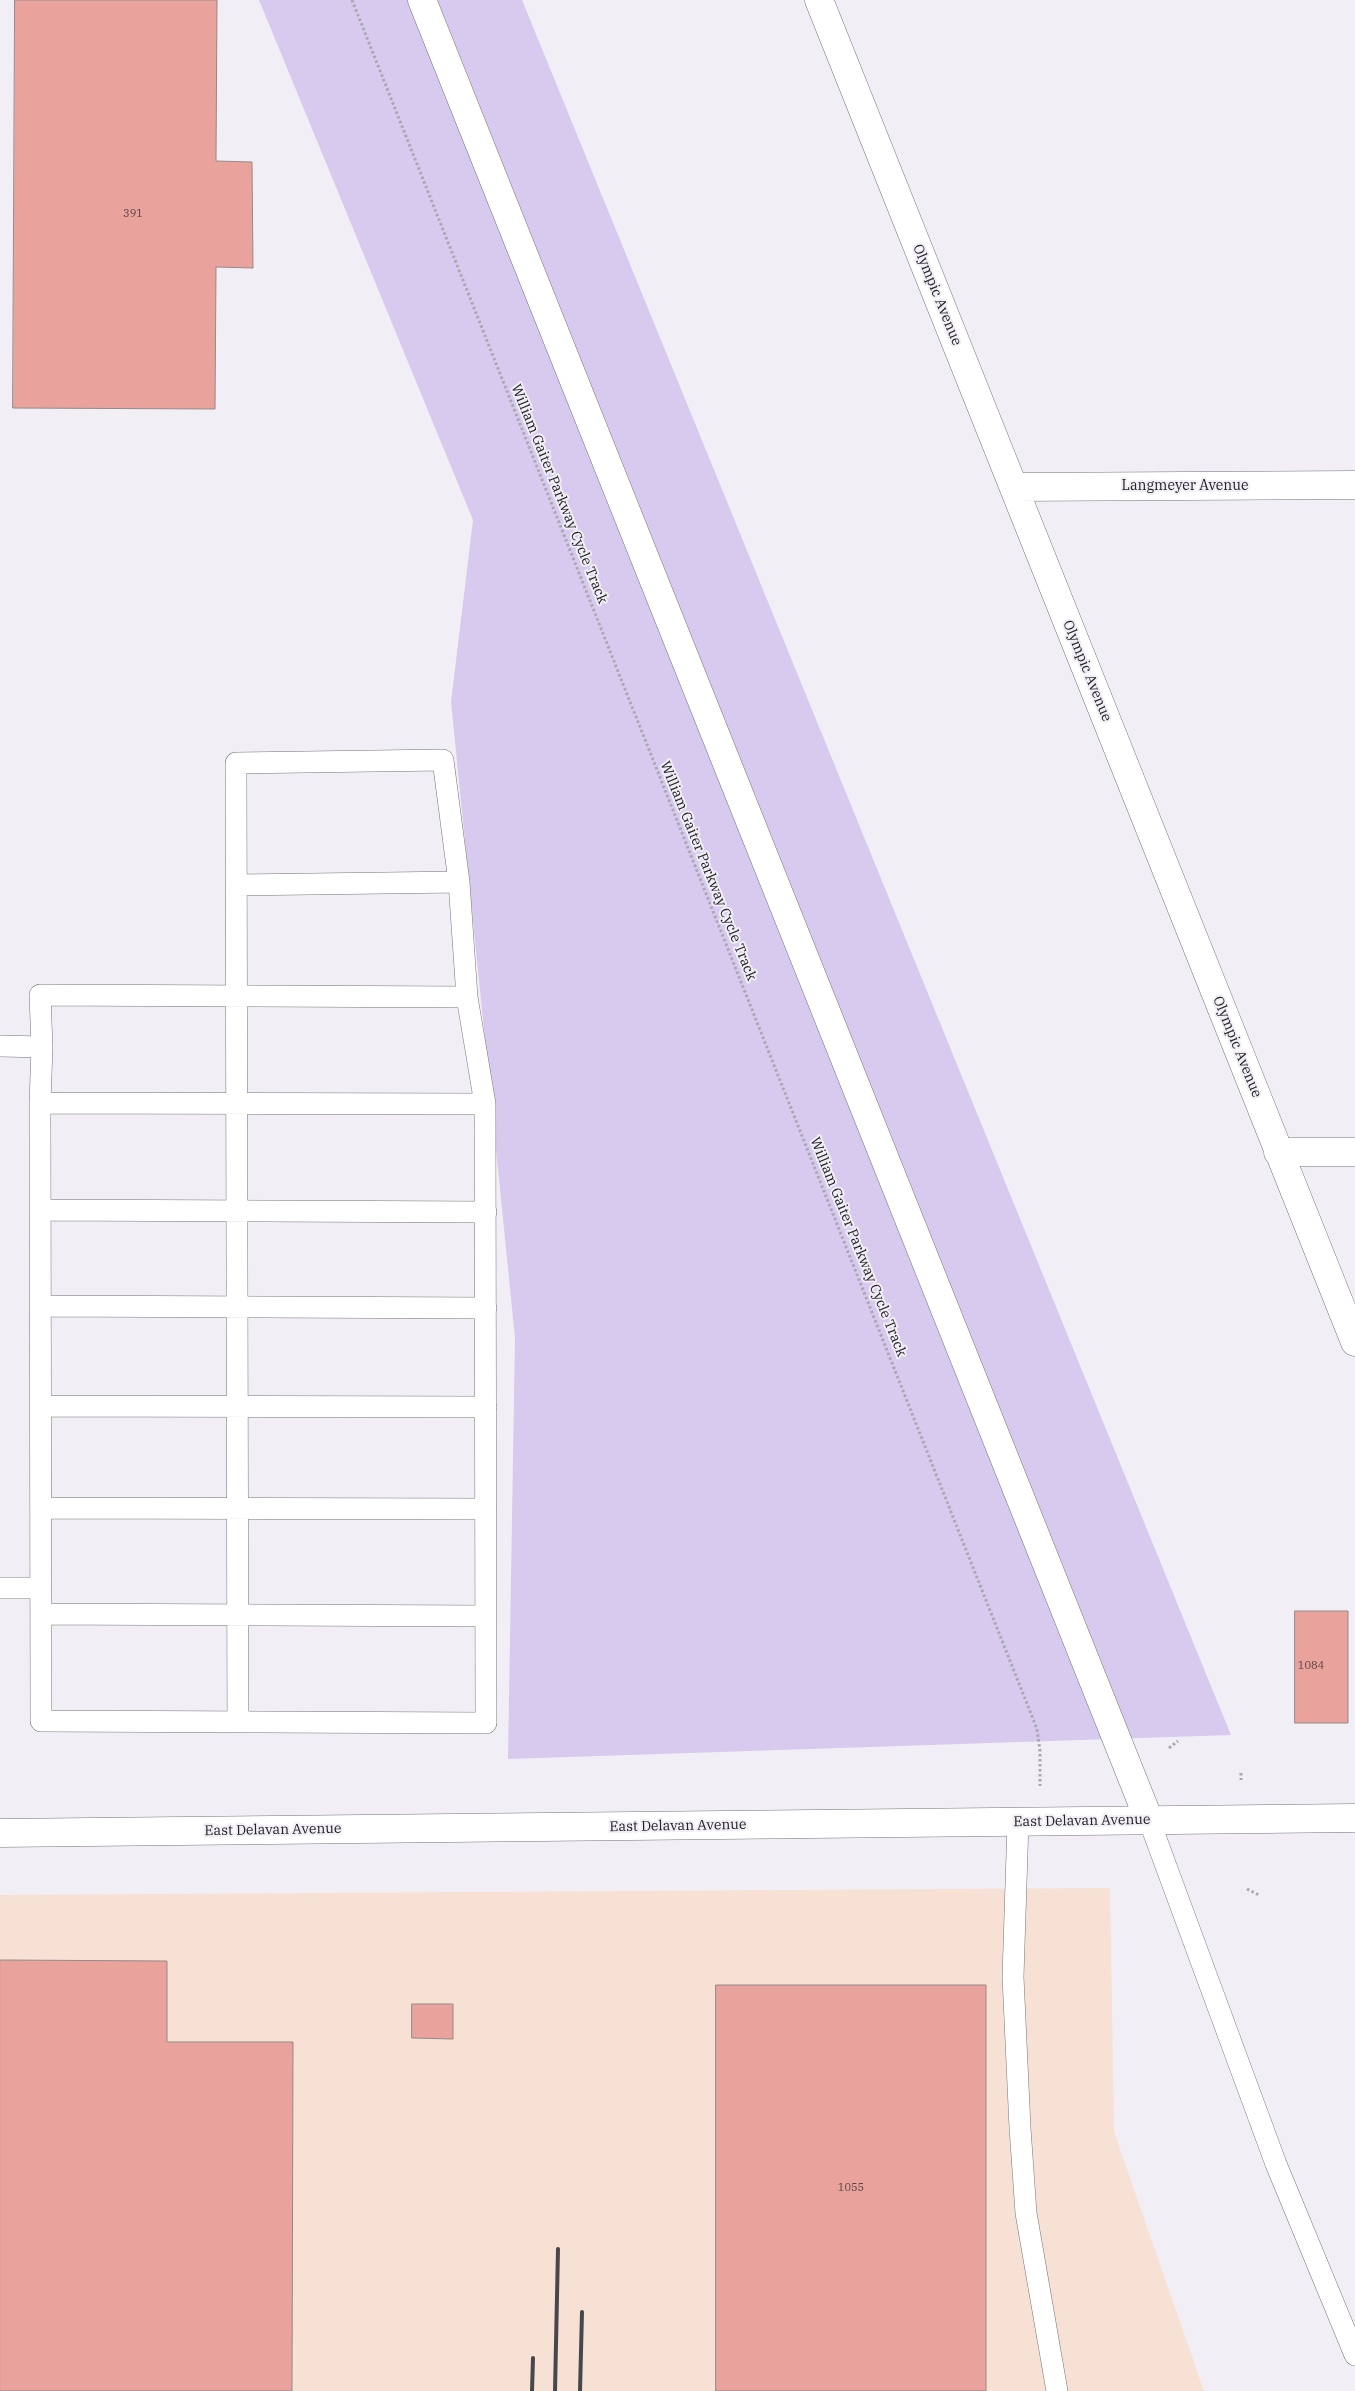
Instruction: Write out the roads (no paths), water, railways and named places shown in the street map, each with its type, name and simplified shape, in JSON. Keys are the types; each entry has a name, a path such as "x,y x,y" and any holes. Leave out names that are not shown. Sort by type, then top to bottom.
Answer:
{"street":[{"path":"422,0 1149,1820"},
{"name":"Olympic Avenue","path":"818,0 1015,488 1355,1342"},
{"name":"Langmeyer Avenue","path":"1015,488 1355,486"},
{"path":"1278,1152 1355,1152"},
{"name":"East Delavan Avenue","path":"0,1833 1355,1818"}],"lane":[{"path":"238,1721 238,1306 237,1210 237,995 237,885 236,763 443,760 459,882 467,997 486,1104 486,1723 41,1721 40,1103 42,1047 40,995 237,995 467,997"},
{"path":"237,885 459,882"},
{"path":"0,1046 42,1047"},
{"path":"40,1103 486,1104"},
{"path":"41,1210 486,1212"},
{"path":"41,1306 486,1308"},
{"path":"41,1406 486,1407"},
{"path":"41,1508 486,1509"},
{"path":"0,1588 41,1588"},
{"path":"41,1614 486,1616"},
{"path":"1149,1820 1276,2164 1355,2355"},
{"path":"1018,1822 1013,1977 1026,2213 1057,2391"}],"railway":[{"path":"555,2391 558,2249"},
{"path":"580,2391 582,2312"},
{"path":"532,2391 533,2358"}]}
